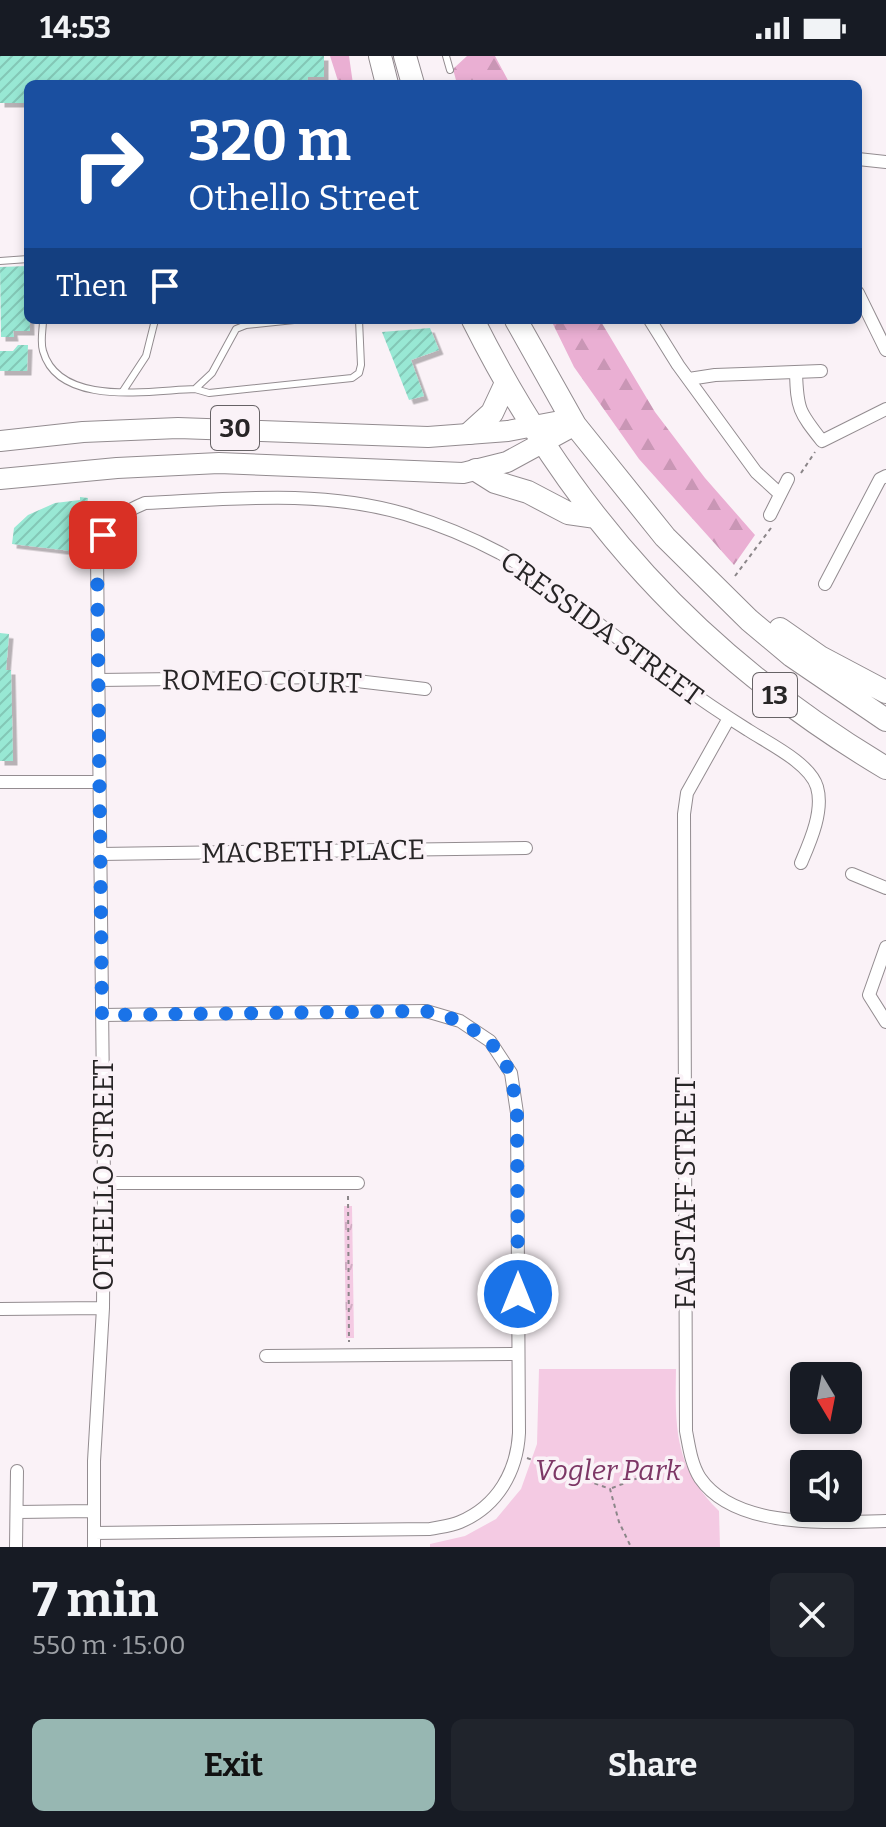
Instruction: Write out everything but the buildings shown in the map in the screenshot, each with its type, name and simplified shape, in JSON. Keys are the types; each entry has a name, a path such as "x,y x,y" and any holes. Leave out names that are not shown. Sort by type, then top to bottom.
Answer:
{"highway":[{"path":"380,56 386,80"},
{"path":"405,56 412,80"},
{"name":"13","path":"475,324 538,435 596,517 644,575 714,645 758,682 807,718 886,768"},
{"name":"13","path":"518,324 573,422 665,537 749,620 792,656 886,720"},
{"path":"470,433 492,413 506,383"},
{"path":"476,470 495,482 528,492 568,513 596,517"},
{"path":"749,620 780,629 820,657 886,692"}],"main road":[{"name":"30","path":"0,441 83,432 178,428 405,437 470,433 538,435 573,422"},
{"path":"476,470 507,462 538,435"},
{"name":"30","path":"0,479 117,468 219,463 449,474 476,470"}],"street":[{"path":"862,159 886,162"},
{"path":"862,301 886,350"},
{"path":"653,324 756,472 780,494"},
{"path":"689,379 715,375 821,371"},
{"path":"796,372 797,402 801,415 822,441 886,409"},
{"path":"825,584 880,479 886,476"},
{"path":"770,515 788,479"},
{"name":"CRESSIDA STREET","path":"115,520 145,503 273,497 338,500 403,514 457,532 502,554 729,718 798,762 817,785 818,801 813,836 801,863"},
{"name":"OTHELLO STREET","path":"94,1547 94,1461 103,1308 104,1183 97,556 103,535 115,520"},
{"name":"ROMEO COURT","path":"99,680 323,677 425,689"},
{"name":"FALSTAFF STREET","path":"729,718 687,793 684,814 686,1415 691,1458 701,1479 724,1499 764,1516 803,1522 886,1521"},
{"path":"0,782 98,782"},
{"name":"MACBETH PLACE","path":"100,854 526,848"},
{"path":"852,874 886,888"},
{"path":"886,947 869,995 886,1022"},
{"path":"94,1533 430,1529 460,1522 488,1505 510,1476 518,1454 517,1113 511,1073 490,1041 460,1021 426,1011 102,1015"},
{"path":"104,1183 353,1183"},
{"path":"0,1309 103,1308"},
{"path":"266,1356 518,1354"},
{"path":"16,1547 17,1471"},
{"path":"18,1512 93,1511"}],"lane":[{"path":"446,56 450,70"},
{"path":"0,261 24,259"},
{"path":"43,324 43,352 58,374 80,389 195,389 209,393 352,378 359,373 361,365 359,324"},
{"path":"123,391 146,356 154,324"},
{"path":"195,389 212,373 236,329 256,324"}],"path":[{"path":"349,1355 353,1183"},
{"path":"518,1454 610,1489 691,1458"},
{"path":"610,1489 619,1522 631,1547"}],"green space":[{"path":"330,56 349,56 352,80 338,80"},
{"path":"467,56 495,56 508,80 456,80 453,69"},
{"path":"553,324 602,324 655,412 705,478 755,535 734,565 639,459 574,367"},
{"path":"344,1206 352,1206 354,1338 346,1338"},
{"name":"Vogler Park","path":"539,1369 676,1369 680,1446 693,1479 719,1511 720,1547 430,1547 430,1544 465,1536 496,1519 521,1489 537,1444"}],"route":[{"path":"103,535 97,556 102,1015 426,1011 460,1021 490,1041 511,1073 517,1113 518,1294"}]}
